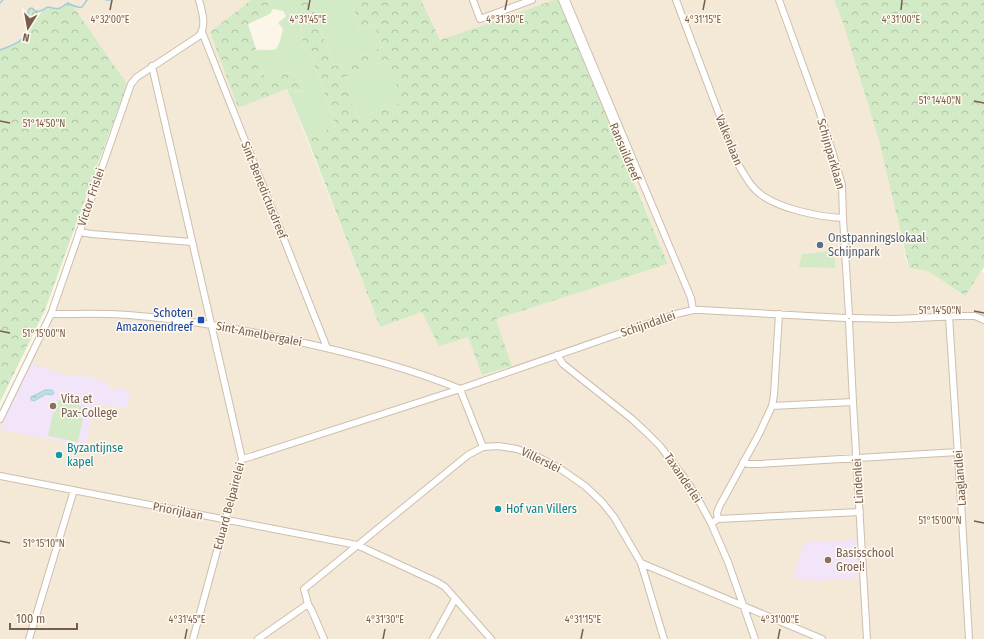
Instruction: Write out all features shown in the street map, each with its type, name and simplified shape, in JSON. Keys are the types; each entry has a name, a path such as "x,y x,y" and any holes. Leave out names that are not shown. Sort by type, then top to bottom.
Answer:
{"street":[{"path":"199,0 203,16 202,32"},
{"path":"473,0 480,19 532,0"},
{"name":"Ransuildreef","path":"562,0 692,307"},
{"name":"Ransuildreef","path":"566,0 690,298 692,307"},
{"name":"Valkenlaan","path":"676,0 738,164 748,181 762,195 778,204 795,210 829,217 843,218"},
{"name":"Schijnparklaan","path":"779,0 833,154 842,185 849,318"},
{"name":"Victor Frislei","path":"0,419 51,314 131,84 137,77 152,66 202,32"},
{"name":"Sint-Benedictusdreef","path":"202,32 327,348"},
{"name":"Eduard Belpairelei","path":"152,66 242,459 193,639"},
{"path":"79,232 192,242"},
{"name":"Schijndallei","path":"242,459 460,389 676,314 692,307 849,318 895,319 975,316 984,320"},
{"name":"Sint-Amelbergalei","path":"51,314 127,315 212,325 269,335 364,357 443,382 460,389"},
{"path":"711,523 717,516 772,406 779,314"},
{"name":"Laaglandlei","path":"949,316 969,639"},
{"name":"Lindenlei","path":"849,318 867,639"},
{"name":"Taxanderlei","path":"557,355 563,364 632,419 660,446 686,480 708,516 728,562 755,639"},
{"path":"460,389 483,447"},
{"path":"772,406 853,402"},
{"name":"Villerslei","path":"308,604 304,589 468,455 483,447 498,446 517,449 538,457 562,470 585,486 602,502 614,517 641,563 664,639"},
{"path":"743,462 748,464 758,464 958,452"},
{"name":"Priorijlaan","path":"0,476 357,545 445,587 491,639"},
{"path":"29,639 74,490"},
{"path":"708,516 860,512"},
{"path":"641,563 822,639"},
{"path":"433,639 455,599"},
{"path":"258,639 308,604 324,639"}],"shaded area":[{"path":"0,0 251,0 210,32 238,108 287,89 380,327 422,312 468,337 482,375 512,366 496,319 668,264 561,0 834,0 844,26 880,140 908,268 928,270 964,296 981,271 984,273 984,639 0,639 0,421 52,316 133,85 127,84 73,6 68,3 62,8 57,9 48,7 35,12 28,22 30,26 27,34 17,44 0,50"},
{"path":"421,0 554,0 440,40"},
{"name":"Vita et Pax-College","path":"32,364 72,378 73,374 83,377 84,375 109,383 108,387 117,390 119,386 121,389 131,392 126,408 95,403 85,447 0,429"},
{"name":"Basisschool Groei!","path":"856,540 858,578 817,581 793,578 805,542"}],"green space":[{"path":"251,0 284,0 267,7 270,14 248,24 266,80 275,80 284,73 292,72 298,77 305,92 287,89 238,108 210,32"},
{"path":"284,0 292,0 298,14 304,48 309,50 336,126 307,137 287,89 304,92 298,77 292,72 284,73 275,80 266,80 256,50 276,49 279,44 283,29 278,23 286,16 283,11 273,9 270,14 266,7"},
{"path":"292,0 310,0 334,66 382,47 374,25 360,29 351,0 421,0 440,40 554,0 561,0 611,127 668,264 496,319 512,366 482,375 468,337 439,346 422,312 380,327 307,137 336,126 309,50 304,48 298,14","holes":["387,60 403,102 358,118 342,78"]},
{"path":"310,0 351,0 360,29 374,25 382,47 334,66"},
{"path":"834,0 984,0 984,267 965,296 928,271 909,268 879,140 844,26"},
{"path":"68,3 73,6 127,84 45,310 0,402 0,50 18,42 28,31 30,26 28,22 29,9 32,8 38,12 48,7 59,8"},
{"path":"387,60 404,102 358,118 341,78"},
{"path":"834,251 835,268 799,267 802,254"},
{"path":"58,400 82,406 79,417 83,419 78,442 48,436 53,412 77,417 56,412"}],"water":[{"path":"45,390 52,390 54,393 52,395 46,394 34,401 31,400 31,397"}],"waterway":[{"path":"0,3 3,0"},
{"path":"0,50 18,42 28,31 30,26 28,22 29,9 32,8 38,12 48,7 59,8 68,3 82,7 87,0"},
{"path":"106,0 112,0"}],"place":[{"name":"Onstpanningslokaal Schijnpark","path":"820,245"},
{"name":"Schoten Amazonendreef","path":"201,320"},
{"name":"Vita et Pax-College","path":"53,406"},
{"name":"Byzantijnse kapel","path":"59,455"},
{"name":"Hof van Villers","path":"498,509"},
{"name":"Basisschool Groei!","path":"828,560"}]}
